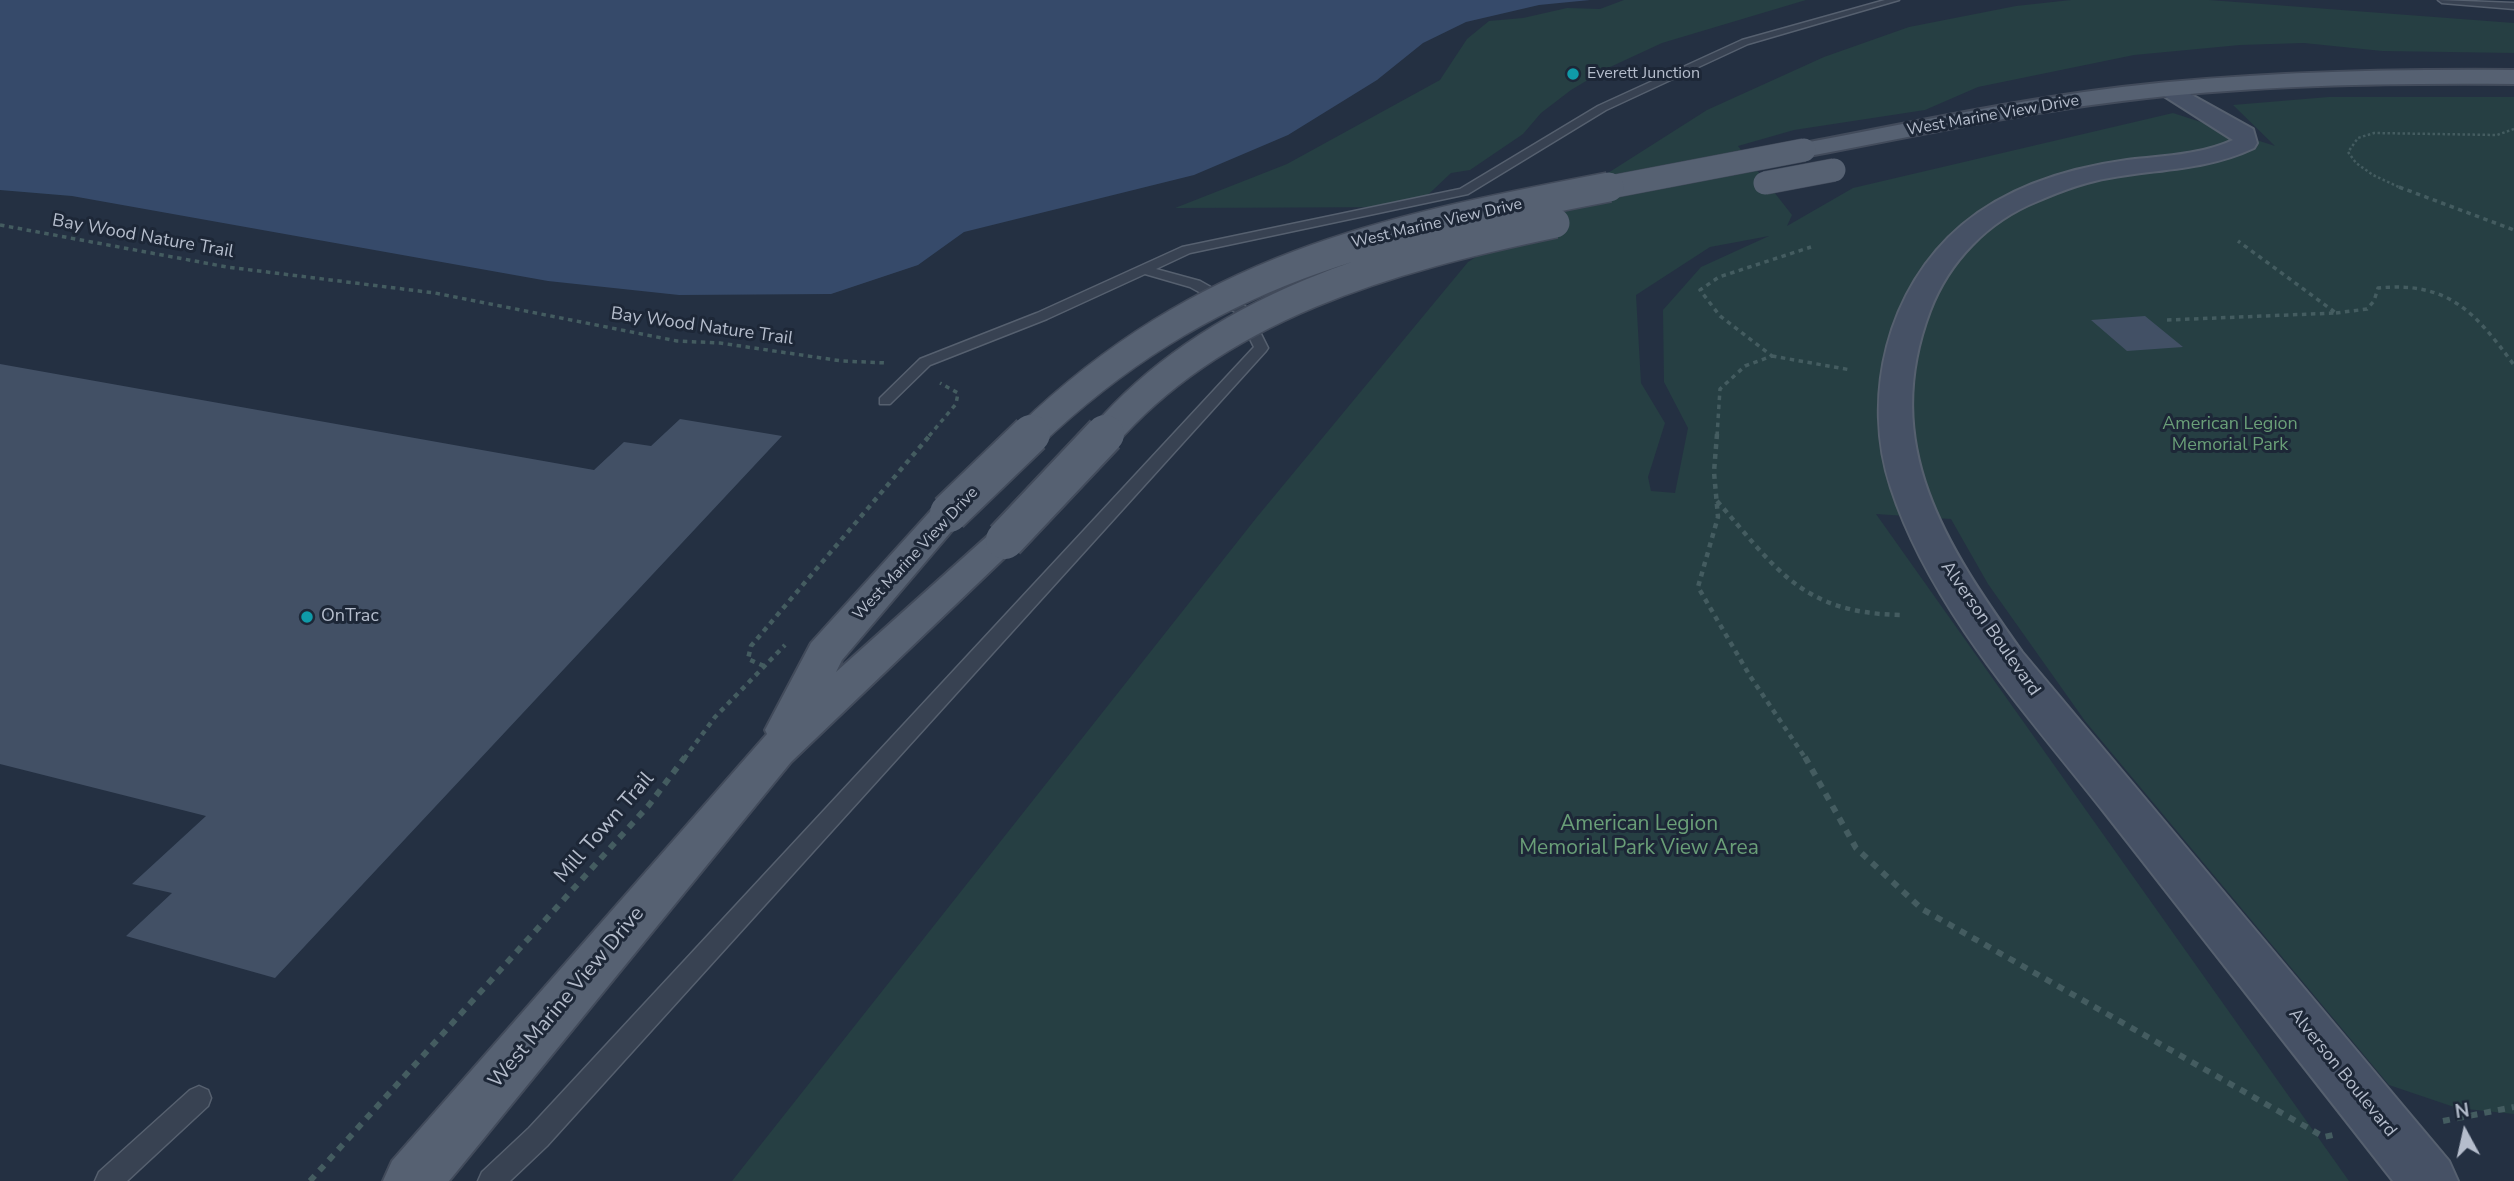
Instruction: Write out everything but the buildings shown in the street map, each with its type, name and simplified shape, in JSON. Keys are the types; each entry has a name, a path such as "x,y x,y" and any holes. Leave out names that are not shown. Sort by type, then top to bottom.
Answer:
{"main road":[{"name":"West Marine View Drive","path":"776,751 825,653 949,513 1085,387 1128,352 1235,289 1288,266 1351,243 1416,225 2066,102 2360,77 2514,77"},
{"name":"West Marine View Drive","path":"1927,150 2113,108 2172,91"},
{"name":"Alverson Boulevard","path":"2172,91 2231,124 2245,134 2245,143 2235,149 2209,155 2093,173 2026,196 1983,220 1930,276 1903,332 1895,372 1894,420 1904,475 1928,538 1959,592 2008,662 2429,1181"},
{"name":"West Marine View Drive","path":"412,1181 776,751 1005,540 1145,392 1196,353 1249,321 1325,285 1416,254 1550,224 1848,167"}],"lane":[{"path":"885,401 925,362 1042,316 1186,250 1464,192 1602,108 1745,42 1895,0"},
{"path":"2442,0 2514,6"},
{"path":"491,1181 547,1127 1261,348 1243,311 1195,284 1143,270"},
{"path":"108,1181 199,1098"}],"path":[{"path":"2514,129 2497,135 2374,133 2360,136 2350,143 2348,152 2359,166 2397,187 2514,230"},
{"name":"Bay Wood Nature Trail","path":"0,225 227,267 435,293 677,341 720,344 842,361 901,363 958,393 956,404 751,646 748,659 764,666"},
{"path":"2238,241 2336,313"},
{"path":"1811,247 1719,277 1700,290 1720,316 1772,356 1851,370"},
{"path":"2167,320 2336,313 2367,309 2374,301 2378,288 2404,283 2442,293 2482,321 2514,365"},
{"path":"1772,356 1745,366 1720,389 1714,472 1718,517 1698,587 1750,676 1801,749 1856,848 1923,909 2324,1137 2514,1107"},
{"path":"1716,501 1787,580 1819,598 1873,616 1900,615"},
{"name":"Mill Town Trail","path":"310,1181 649,805 715,717 793,637"}],"green space":[{"path":"1624,0 1806,0 1662,43 1608,68 1571,90 1541,113 1523,134 1470,170 1451,173 1415,207 1175,208 1287,164 1440,80 1467,39 1489,21 1523,18 1567,8 1600,9"},
{"path":"2071,0 2209,0 2514,23 2514,53 2382,51 2304,43 2240,45 2134,55 1978,87 1925,110 1794,130 1738,146 1792,215 1787,226 1853,188 2173,113 2275,146 2233,105 2329,97 2514,97 2514,1114 2457,1108 2389,1085 2085,721 1988,584 1951,519 1876,514 2349,1181 732,1181 1257,517 1468,262 1707,110 1824,57 1909,27 2016,6","holes":["1769,236 1701,267 1663,310 1664,382 1688,428 1675,493 1651,491 1648,477 1665,423 1641,383 1636,295 1710,247"]}],"water":[{"path":"0,0 1590,0 1539,5 1466,22 1423,43 1377,80 1288,135 1194,175 964,232 918,265 831,294 679,295 548,281 72,196 0,190"}],"place":[{"name":"Everett Junction","path":"1573,74"},
{"name":"OnTrac","path":"307,617"}],"park label":[{"name":"American Legion Memorial Park","path":"2230,436"},
{"name":"American Legion Memorial Park View Area","path":"1639,837"}]}
